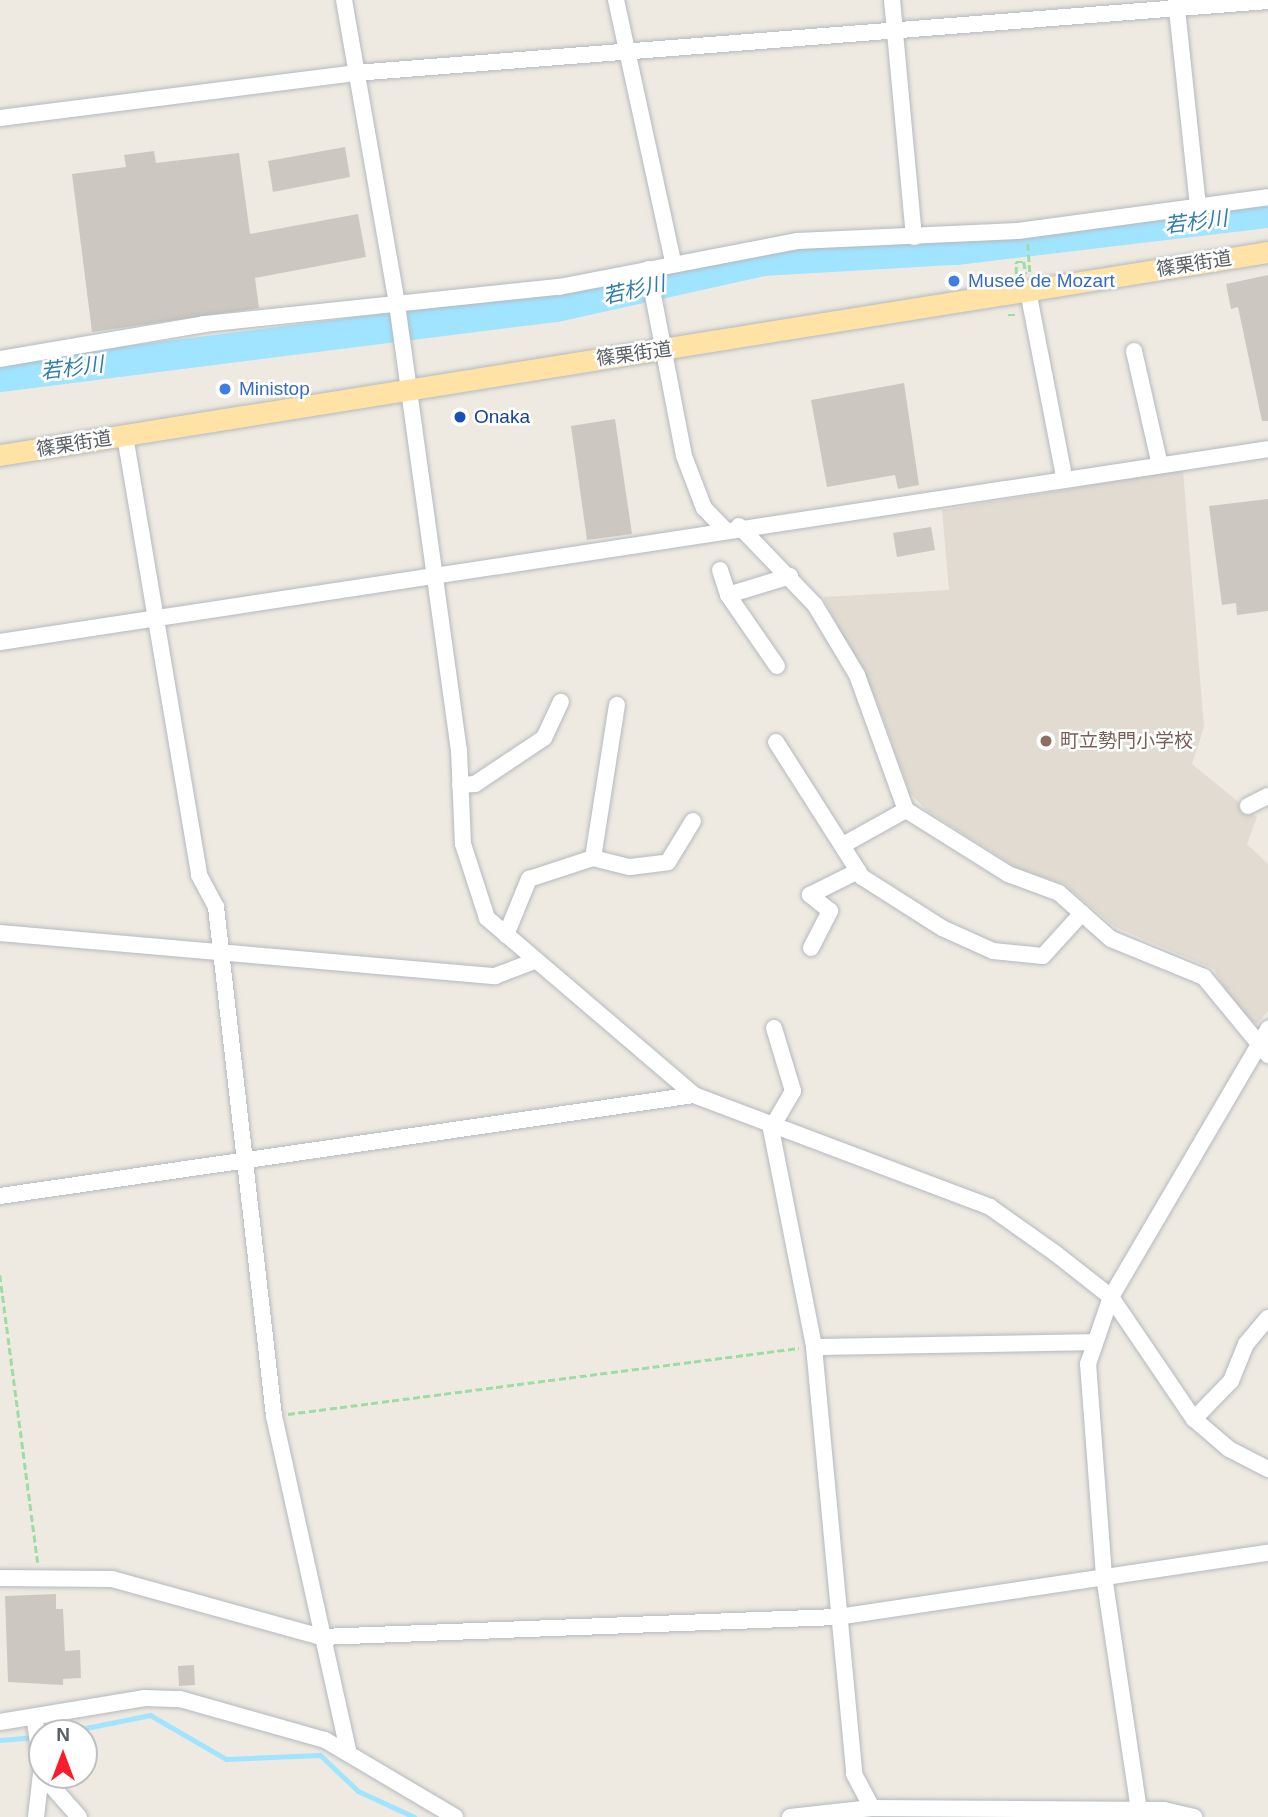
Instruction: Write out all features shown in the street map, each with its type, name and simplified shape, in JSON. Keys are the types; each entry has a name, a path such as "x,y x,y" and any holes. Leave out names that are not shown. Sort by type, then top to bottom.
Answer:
{"main road":[{"name":"篠栗街道","path":"0,455 664,350 1026,284 1268,252"}],"street":[{"path":"344,0 397,304 406,391 460,785 469,876 487,918 694,1096 771,1129 990,1208 1111,1297 1194,1419 1228,1449 1268,1469"},
{"path":"616,0 673,262"},
{"path":"892,0 914,237"},
{"path":"0,118 355,73 629,54 1176,4 1268,1"},
{"path":"1176,4 1198,206"},
{"path":"0,359 204,324 559,287 673,262 797,242 1027,230 1268,197"},
{"path":"648,269 684,456 704,508 790,576 857,675 906,810 1008,874 1059,893 1111,939 1204,977 1229,1015 1263,1034 1268,1055"},
{"path":"1026,284 1064,476"},
{"path":"1133,351 1160,465"},
{"path":"125,436 199,875 216,906 274,1416 348,1751"},
{"path":"0,642 157,614 433,576 1064,476 1268,449"},
{"path":"720,570 728,595 777,666"},
{"path":"728,595 790,576"},
{"path":"460,785 475,784 544,738 561,702"},
{"path":"593,858 617,705"},
{"path":"776,742 858,871 942,928 993,951 1043,956 1082,913"},
{"path":"1248,806 1268,796"},
{"path":"842,845 906,810"},
{"path":"506,935 529,880 593,858 631,867 668,862 693,821"},
{"path":"811,948 830,911 810,895 858,871"},
{"path":"0,933 222,955 376,961 495,976 534,961"},
{"path":"774,1028 793,1091 771,1129 814,1346 854,1774 872,1808"},
{"path":"1140,1814 1104,1576 1088,1407 1092,1342 1111,1297 1263,1034"},
{"path":"0,1196 245,1158 694,1096"},
{"path":"1194,1419 1231,1381 1246,1344 1268,1318"},
{"path":"814,1346 1092,1342"},
{"path":"0,1578 112,1579 321,1637 838,1617 1268,1553"},
{"path":"71,1719 110,1703 180,1699 348,1751 455,1817"},
{"path":"0,1722 28,1731"},
{"path":"36,1817 40,1789"},
{"path":"55,1789 79,1817"},
{"path":"790,1817 872,1808 1194,1817"}],"path":[{"path":"1026,284 1027,230"},
{"path":"0,1275 40,1577"},
{"path":"274,1416 814,1346"}],"shaded area":[{"name":"町立勢門小学校","path":"1183,470 1204,727 1192,764 1257,817 1247,844 1268,864 1268,1011 1257,1024 1235,1009 1214,969 1115,927 1064,884 1020,870 926,810 910,793 877,701 823,597 949,590 942,510"}],"building":[{"path":"345,147 350,177 273,192 268,161"},
{"path":"154,151 156,163 239,153 250,234 358,214 366,257 255,278 259,308 92,332 72,174 126,167 124,155"},
{"path":"1268,275 1268,421 1262,421 1238,307 1231,309 1226,284"},
{"path":"904,383 919,485 898,489 895,475 827,487 811,400"},
{"path":"615,419 632,534 587,540 571,426"},
{"path":"1268,499 1268,611 1237,615 1236,603 1222,605 1209,506"},
{"path":"931,527 935,550 897,557 893,533"},
{"path":"56,1594 56,1609 63,1609 65,1651 80,1650 81,1678 63,1679 63,1685 8,1682 5,1596"},
{"path":"194,1665 195,1685 179,1686 178,1666"}],"waterway":[{"name":"若杉川","path":"0,377 556,307 763,261 956,250 1268,213"},
{"path":"98,1726 150,1715 226,1759 320,1755 358,1791 414,1817"},
{"path":"0,1740 28,1738"}],"place":[{"name":"Museé de Mozart","path":"954,281"},
{"name":"Ministop","path":"225,389"},
{"name":"Onaka","path":"460,417"},
{"name":"町立勢門小学校","path":"1046,741"}]}
